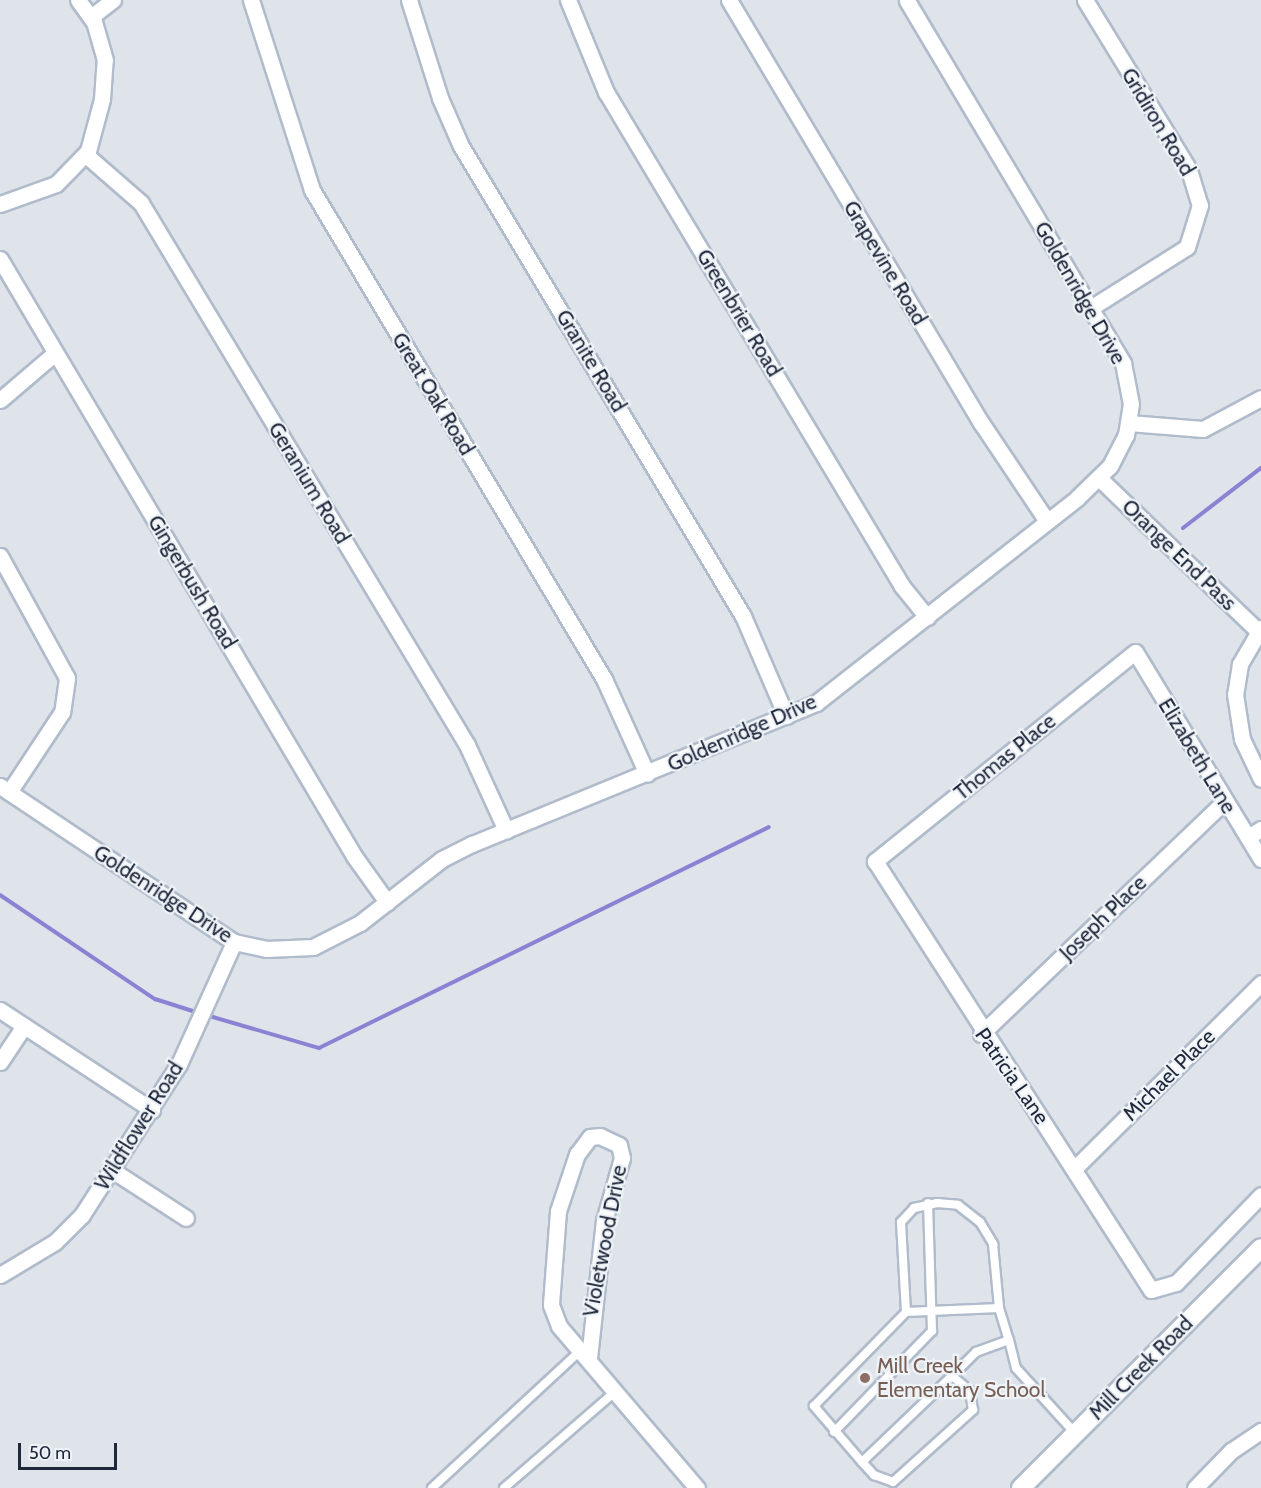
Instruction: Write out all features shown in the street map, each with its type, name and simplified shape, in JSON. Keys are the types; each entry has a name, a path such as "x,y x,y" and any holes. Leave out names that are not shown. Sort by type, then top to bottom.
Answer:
{"main road":[{"name":"Mill Creek Road","path":"1021,1488 1261,1248"}],"street":[{"path":"0,204 56,184 86,155 105,82 105,60 91,17 78,0"},
{"path":"91,17 112,0"},
{"name":"Great Oak Road","path":"251,0 312,190 604,679 647,774"},
{"name":"Granite Road","path":"409,0 440,98 461,146 743,616 786,716"},
{"name":"Greenbrier Road","path":"568,0 606,92 902,586 927,617"},
{"name":"Grapevine Road","path":"729,0 982,424 1047,521"},
{"name":"Goldenridge Drive","path":"4,789 234,942 266,950 313,947 335,939 442,859 506,830 786,716 829,694 1100,478 1128,423 1123,363 1092,307 907,0"},
{"name":"Gridiron Road","path":"1084,0 1189,171 1200,205 1192,239 1176,257 1092,307"},
{"name":"Geranium Road","path":"86,155 141,203 467,745 506,830"},
{"name":"Gingerbush Road","path":"0,259 354,856 387,902"},
{"path":"0,400 55,353"},
{"path":"1128,423 1203,429 1261,398"},
{"name":"Orange End Pass","path":"1100,478 1259,630"},
{"path":"0,556 68,678 62,712 4,789"},
{"path":"1259,630 1240,664 1235,694 1242,739 1261,779"},
{"name":"Elizabeth Lane","path":"1135,652 1224,802 1254,833 1261,859"},
{"name":"Thomas Place","path":"875,861 1135,652"},
{"name":"Joseph Place","path":"981,1034 1224,802"},
{"name":"Patricia Lane","path":"875,861 981,1034 1076,1167 1151,1290 1176,1283 1261,1195"},
{"name":"Wildflower Road","path":"0,1275 73,1225 112,1170 179,1064 234,942"},
{"name":"Michael Place","path":"1076,1167 1261,983"},
{"path":"0,1010 152,1110"},
{"path":"0,1062 24,1026"},
{"name":"Violetwood Drive","path":"585,1354 604,1221 622,1158 619,1145 600,1136 590,1137 578,1154 558,1211 550,1263 551,1305 559,1326 697,1488"},
{"path":"112,1170 186,1218"},
{"path":"1195,1488 1231,1451 1261,1431"}],"lane":[{"path":"834,1432 918,1349 932,1331 934,1311 928,1203"},
{"path":"906,1312 901,1222 914,1208 928,1203 958,1204 980,1222 993,1244 999,1308 1016,1368 1076,1433"},
{"path":"952,1376 970,1391 973,1410 893,1482 874,1475 834,1432 814,1406 906,1312 999,1308"},
{"path":"862,1462 976,1352 1009,1340"},
{"path":"432,1488 585,1354"},
{"path":"504,1488 616,1391"}],"waterway":[{"path":"1183,528 1261,468"},
{"path":"206,1015 319,1048 769,827"},
{"path":"0,895 155,999 199,1013"}],"place":[{"name":"Mill Creek Elementary School","path":"865,1378"}]}
